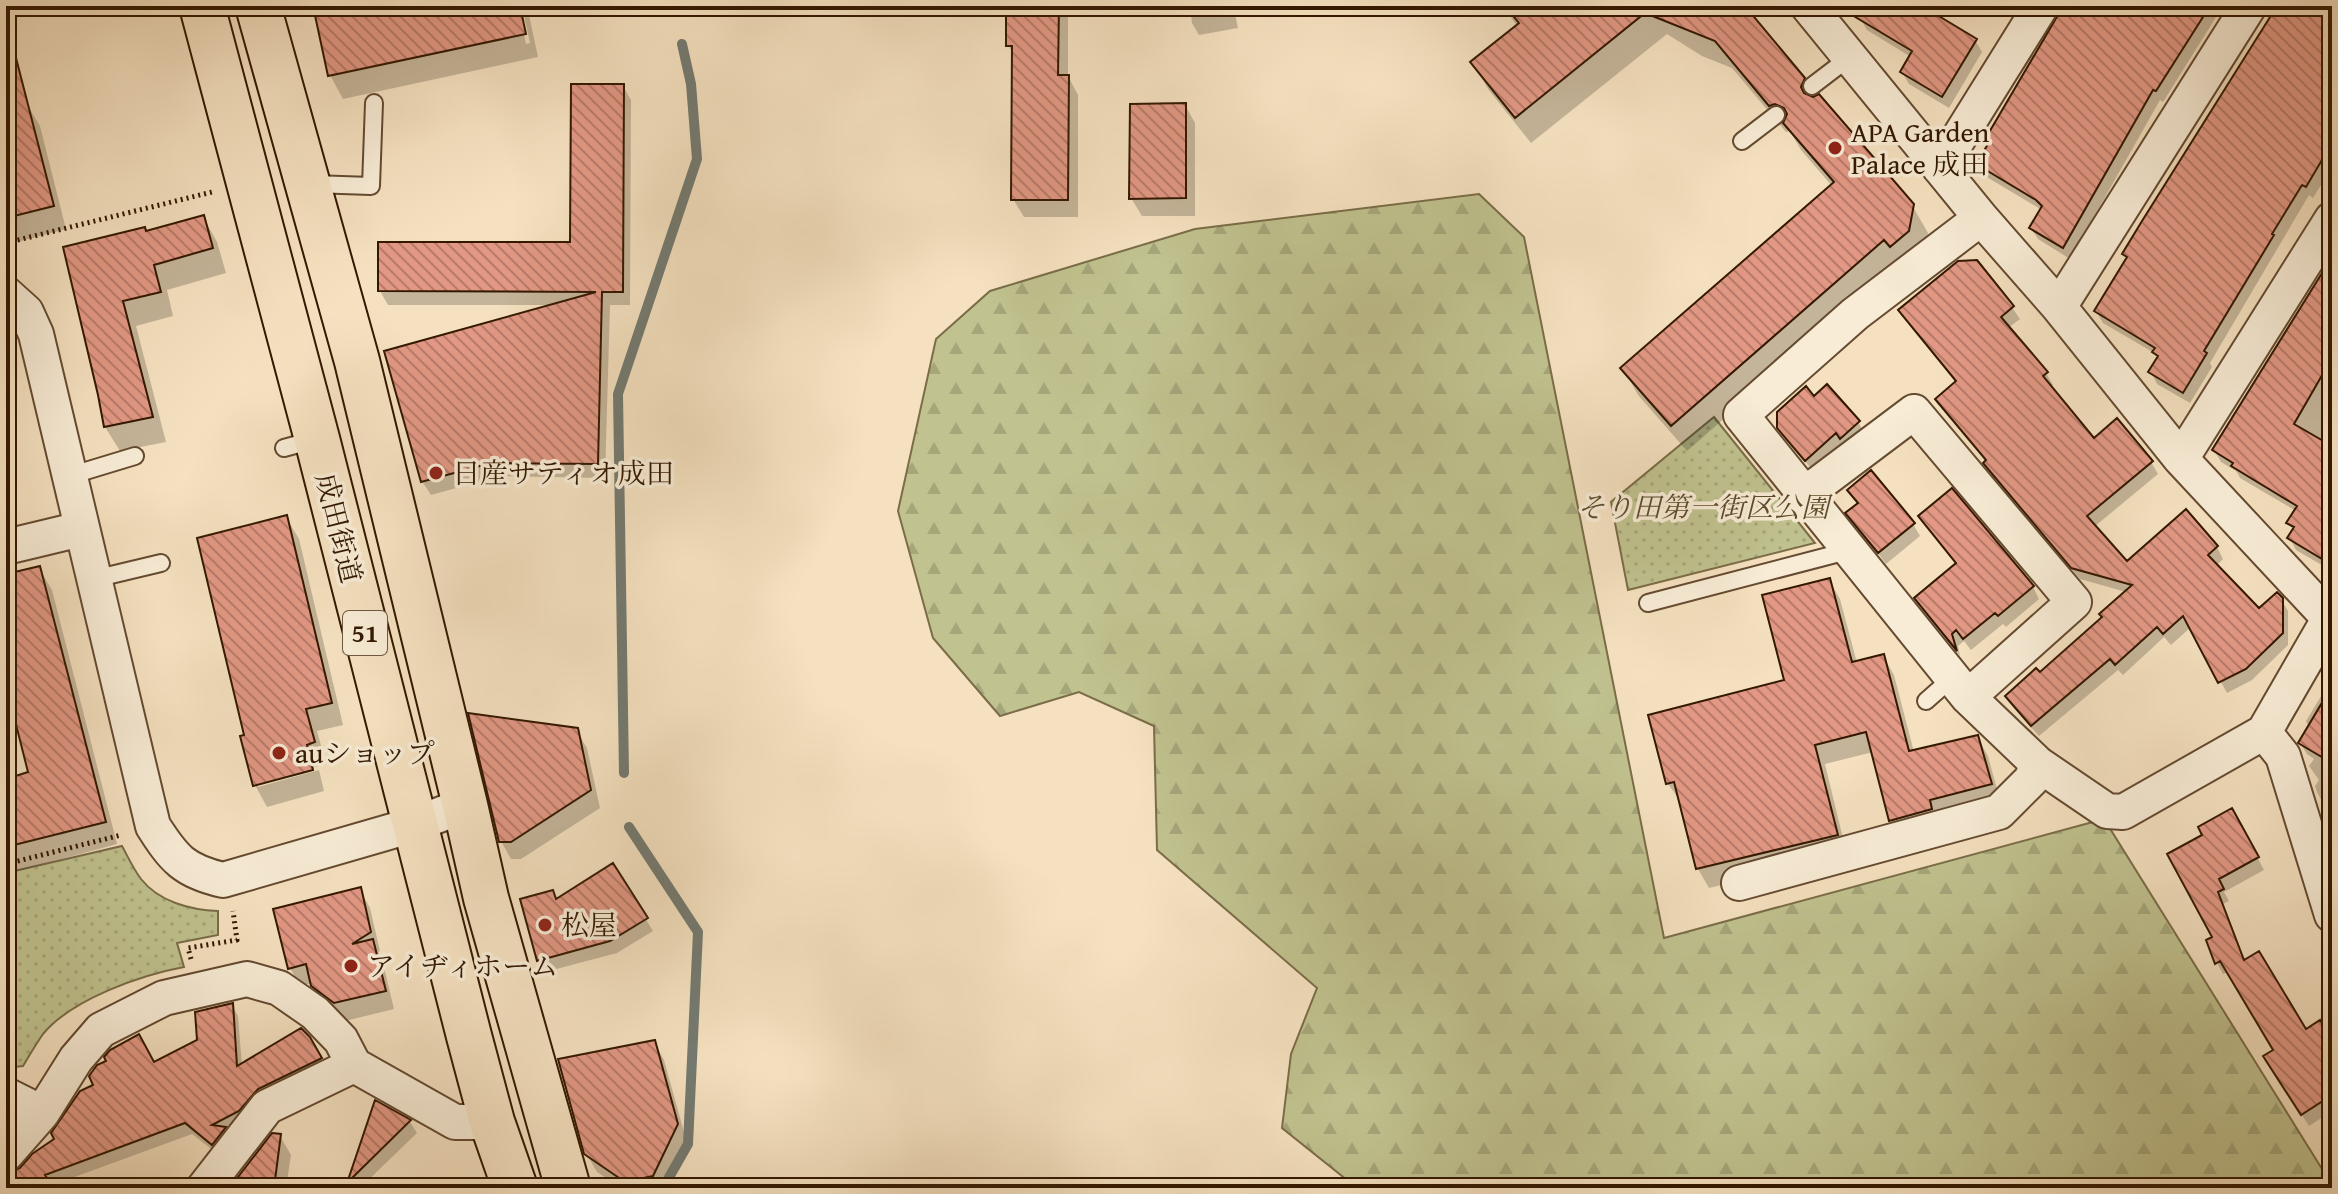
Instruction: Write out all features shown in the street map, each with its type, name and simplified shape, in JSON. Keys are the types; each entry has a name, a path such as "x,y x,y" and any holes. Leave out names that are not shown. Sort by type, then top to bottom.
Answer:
{"highway":[{"name":"成田街道","path":"202,6 248,183 300,444 413,825 492,1122 515,1188"},
{"name":"成田街道","path":"258,6 357,361 486,898 573,1183"}],"street":[{"path":"1940,168 2041,6"},
{"path":"2059,307 2249,6"},
{"path":"1816,9 1850,57 1940,168 2059,307 2181,459 2331,618 2264,732 2123,812 2107,811 2038,764 1960,687 1741,415 1855,314 1981,218"},
{"path":"2181,459 2332,219"},
{"path":"6,294 26,312 36,334 153,826 173,857 200,874 223,880 413,825 465,805"},
{"path":"1805,494 1914,412 2074,602 1960,687"},
{"path":"6,547 81,529"},
{"path":"2264,732 2283,756 2332,915"},
{"path":"1739,883 1999,812 2031,780 2038,764"},
{"path":"6,1154 42,1113 76,1059 101,1030 164,998 247,979 279,988 315,1013 341,1040 354,1065 455,1122 492,1122"},
{"path":"204,1188 267,1107 354,1065"},
{"path":"6,1095 42,1113"}],"lane":[{"path":"1812,86 1850,57"},
{"path":"307,183 371,186 374,103"},
{"path":"1742,141 1776,115"},
{"path":"69,476 135,456"},
{"path":"1648,603 1851,550"},
{"path":"94,579 161,563"},
{"path":"1926,701 1960,687"}],"path":[{"path":"6,243 248,183"},
{"path":"6,864 153,826"},
{"path":"216,985 211,963 192,966 188,948 237,940 229,878"}],"green space":[{"path":"1479,194 1524,237 1664,938 2104,819 2327,1177 2332,1175 2332,1188 1357,1188 1282,1128 1291,1054 1317,988 1157,850 1154,726 1079,692 1000,716 933,638 898,511 936,339 990,291 1195,229"},
{"name":"そり田第一街区公園","path":"1714,417 1815,543 1628,590 1611,502"},
{"path":"122,846 141,879 157,894 197,909 218,911 218,935 177,943 184,967 128,982 71,1010 43,1034 23,1066 6,1068 6,873"}],"building":[{"path":"313,6 520,6 526,34 328,76"},
{"path":"1006,6 1059,6 1058,75 1069,75 1068,200 1011,200 1012,46 1006,46"},
{"path":"1505,6 1745,6 1805,78 1801,87 1804,93 1813,97 1819,94 1914,204 1909,231 1890,247 1884,240 1671,426 1620,368 1834,182 1783,123 1787,114 1784,108 1775,104 1769,106 1715,41 1645,13 1515,118 1470,62 1519,23"},
{"path":"1837,6 1922,6 1977,39 1942,97 1900,72 1912,51"},
{"path":"2081,6 2210,6 2156,91 2153,90 2063,248 2029,228 2042,206 2036,200 1976,164 1988,144 1984,141 2062,8 2075,16"},
{"path":"2277,6 2332,6 2332,143 2306,187 2302,185 2272,234 2183,393 2148,372 2158,356 2152,352 2155,348 2094,311 2127,257 2122,254"},
{"path":"15,54 54,206 6,218 6,55"},
{"path":"571,84 624,84 623,292 602,292 598,464 491,463 421,482 384,351 596,292 378,291 378,242 570,242"},
{"path":"1186,103 1186,198 1129,199 1130,104"},
{"path":"204,215 213,248 154,265 161,292 123,301 153,417 104,427 63,247 145,227 146,231"},
{"path":"2332,257 2332,358 2294,424 2332,446 2332,565 2287,538 2294,527 2286,523 2297,506 2231,466 2233,463 2212,450"},
{"path":"1977,260 2014,306 2001,317 2048,372 2043,376 2094,438 2117,418 2153,461 2087,516 2127,561 2186,509 2218,546 2208,555 2259,608 2277,592 2283,598 2283,633 2246,669 2218,683 2183,616 2163,634 2157,627 2115,665 2110,659 2031,726 2005,696 2036,668 2040,672 2102,617 2099,614 2132,585 2071,568 1983,463 1986,460 1935,399 1956,381 1898,310 1958,261"},
{"path":"1827,384 1860,421 1840,439 1836,433 1805,461 1777,428 1777,412 1806,386 1814,396"},
{"path":"1871,470 1915,523 1878,553 1845,513 1858,503 1847,490"},
{"path":"1952,488 2034,586 1998,616 1995,613 1963,639 1956,630 1952,634 1957,651 1914,598 1956,563 1918,516"},
{"path":"287,515 332,703 306,709 315,742 307,745 313,770 253,786 240,736 244,735 197,538"},
{"path":"40,566 106,822 6,847 6,779 28,772 6,685 6,574"},
{"path":"1830,578 1852,662 1884,654 1909,751 1978,735 1992,784 1930,800 1932,809 1889,821 1866,732 1815,745 1838,835 1696,869 1674,782 1666,784 1648,715 1784,680 1762,595"},
{"path":"2332,686 2332,763 2298,743"},
{"path":"468,713 578,728 591,790 511,842 499,842"},
{"path":"2232,808 2259,857 2219,879 2224,889 2218,892 2244,960 2259,951 2306,1029 2320,1020 2332,1039 2332,1095 2301,1115 2263,1056 2273,1050 2220,961 2215,964 2206,940 2212,937 2167,854 2202,835 2198,827"},
{"path":"613,863 648,918 610,941 537,961 520,899 553,890 556,899"},
{"path":"361,887 371,932 352,944 373,939 386,991 334,1003 311,986 306,964 288,969 273,909"},
{"path":"233,1003 237,1066 301,1028 322,1058 258,1089 239,1111 212,1125 226,1127 212,1145 185,1123 45,1175 54,1188 6,1188 6,1173 20,1168 32,1154 54,1139 51,1133 80,1091 93,1085 89,1076 97,1065 106,1061 104,1057 110,1050 139,1034 154,1062 197,1040 195,1012"},
{"path":"655,1040 678,1124 653,1176 625,1182 584,1154 558,1059"},
{"path":"375,1100 411,1120 347,1183"},
{"path":"272,1133 281,1134 274,1188 231,1186"}],"waterway":[{"path":"624,773 618,394 697,159 691,84 682,44"},
{"path":"629,827 698,932 688,1144 663,1188"}],"place":[{"name":"APA Garden Palace 成田","path":"1835,148"},
{"name":"日産サティオ成田","path":"436,473"},
{"name":"auショップ","path":"279,753"},
{"name":"松屋","path":"545,925"},
{"name":"アイヂィホーム","path":"351,966"}]}
